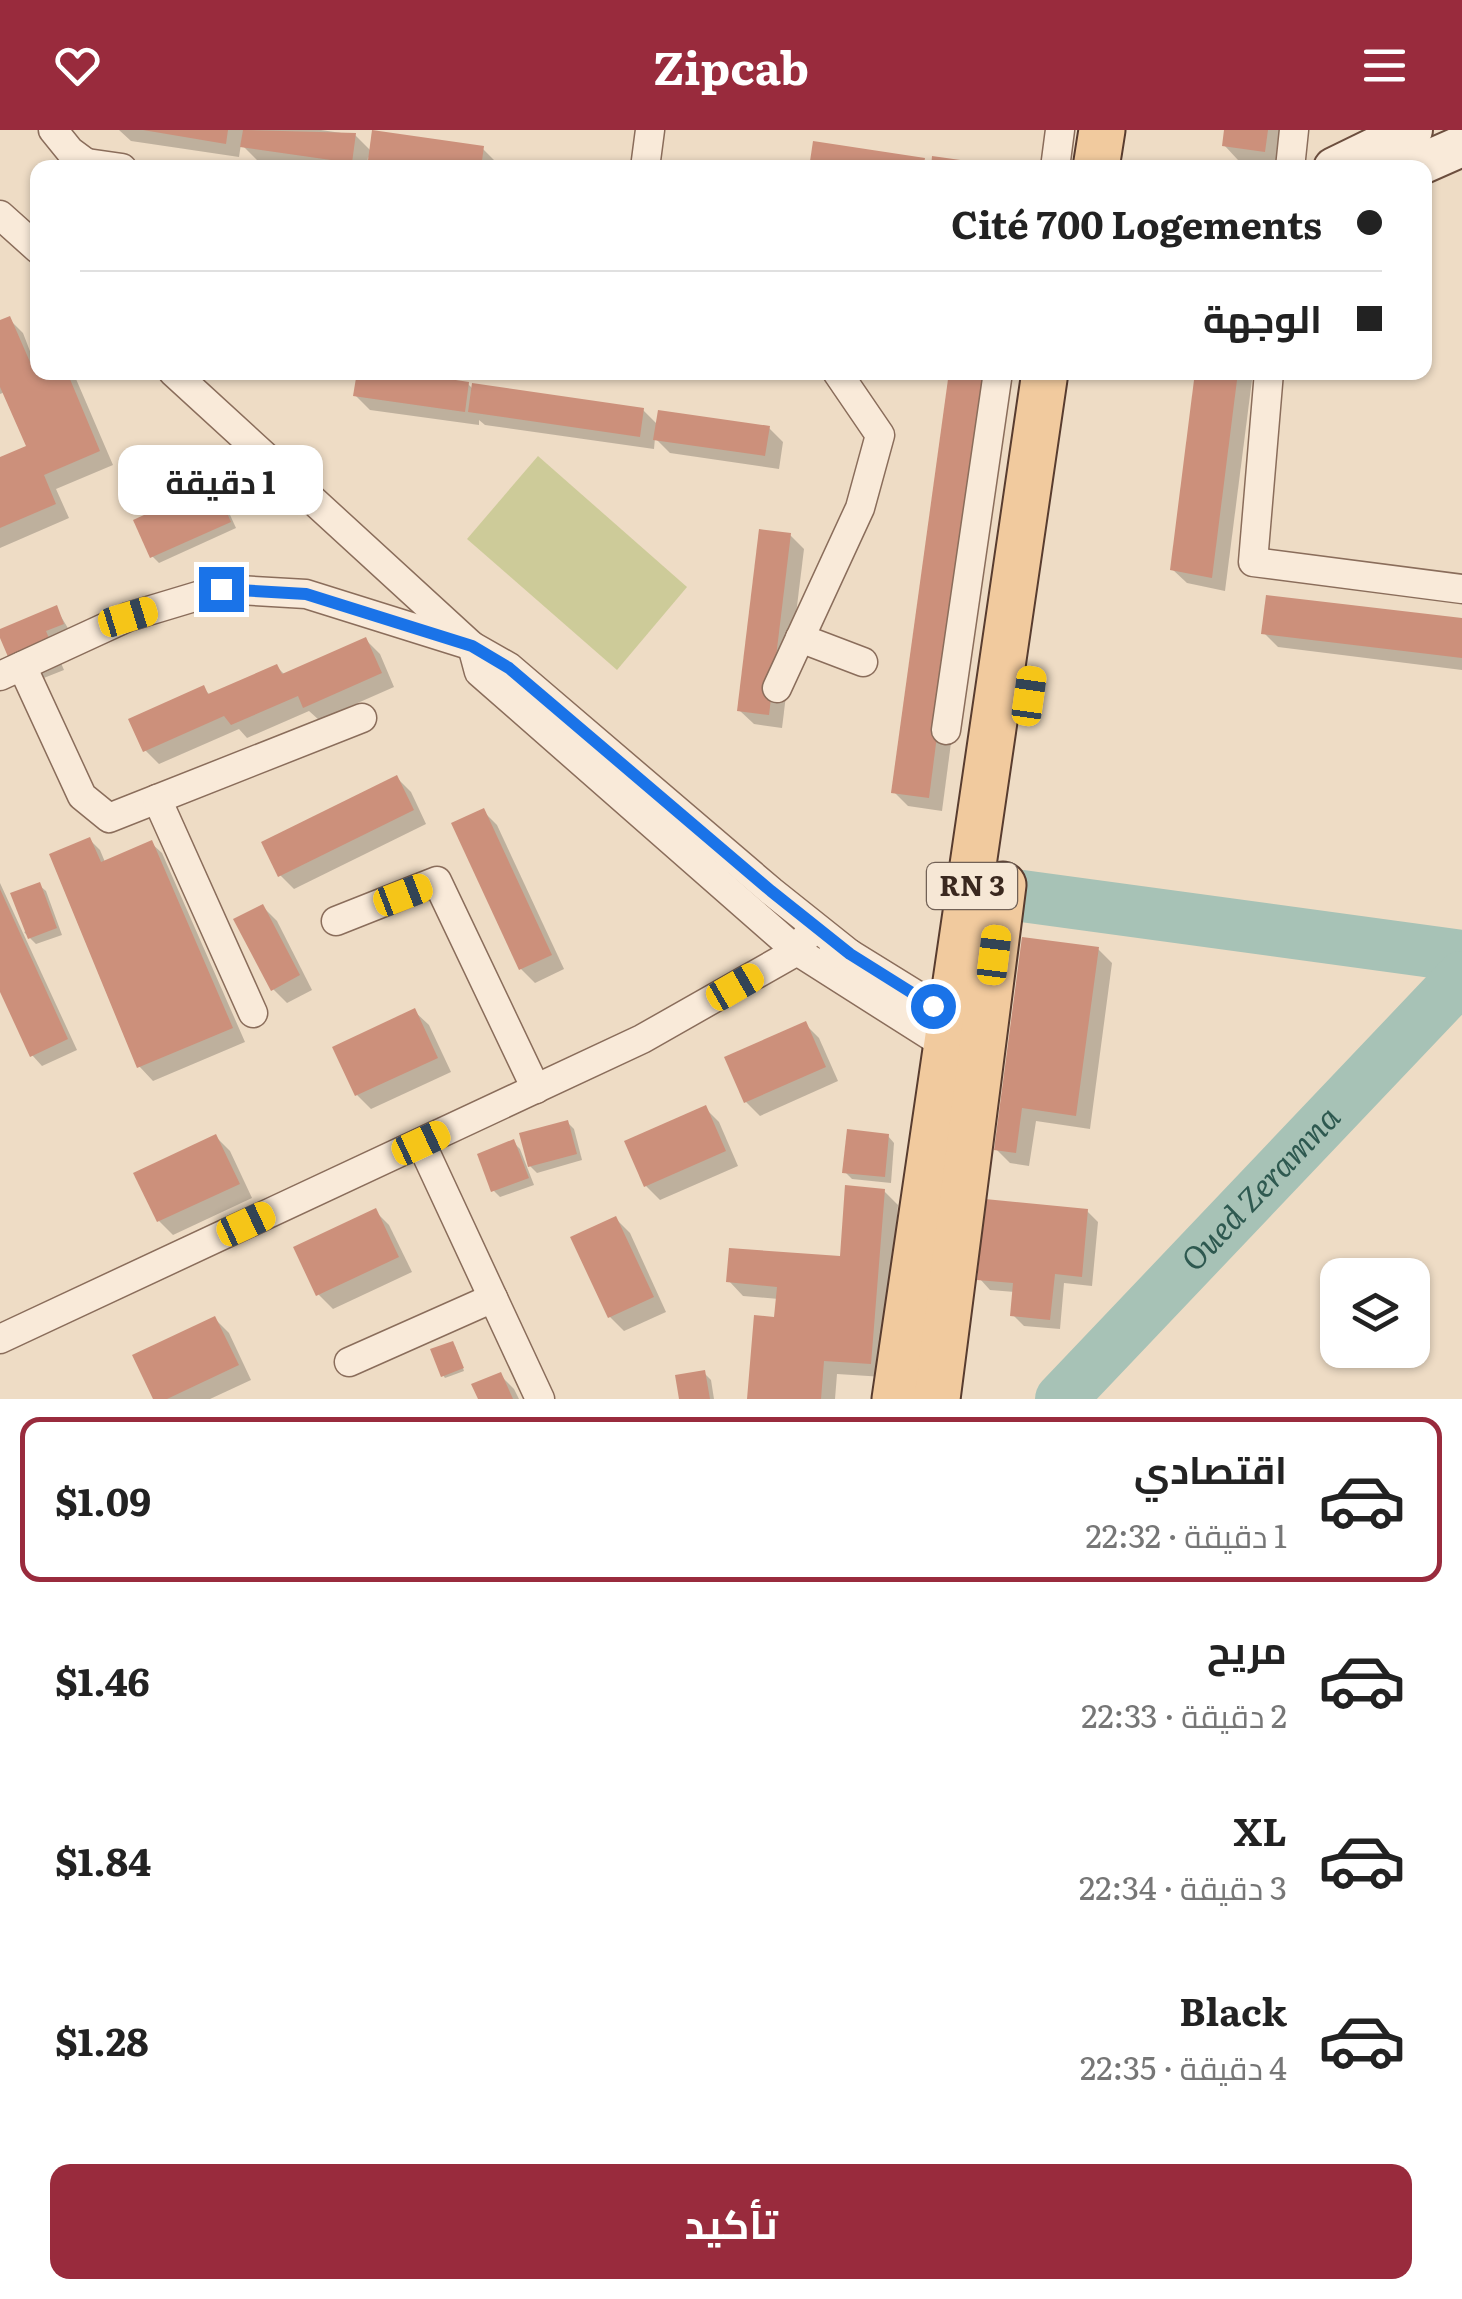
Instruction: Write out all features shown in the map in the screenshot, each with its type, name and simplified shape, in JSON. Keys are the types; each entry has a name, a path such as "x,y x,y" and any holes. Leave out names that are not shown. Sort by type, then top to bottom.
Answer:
{"main road":[{"path":"1073,160 1078,130"},
{"path":"1097,160 1102,130"},
{"path":"1102,130 1118,160"},
{"path":"1350,160 1412,130"},
{"path":"1430,160 1462,146"},
{"name":"RN 3","path":"938,1399 965,1030 1043,380"},
{"name":"RN 3","path":"895,1399 942,1092 965,1030 1071,380"}],"street":[{"path":"54,130 83,160"},
{"path":"646,160 650,130"},
{"path":"1056,160 1060,130"},
{"path":"1291,160 1294,130"},
{"path":"0,215 30,242"},
{"path":"182,380 472,646 509,668 850,954 906,1006 942,1092"},
{"path":"777,688 860,508 880,435 842,380"},
{"path":"946,730 997,380"},
{"path":"1268,380 1253,562 1462,589"},
{"path":"362,718 109,818 82,796 11,671 128,617 221,589 306,594 472,646"},
{"path":"800,638 862,662"},
{"path":"472,646 480,672 796,952 965,1030"},
{"path":"157,799 253,1013"},
{"path":"336,921 437,882 536,1089"},
{"path":"0,1339 642,1040 796,952 814,924"},
{"path":"796,952 850,954"},
{"path":"906,1006 939,995 965,1030"},
{"path":"421,1143 540,1399"},
{"path":"349,1362 493,1298"}],"shaded area":[{"path":"538,456 687,587 617,670 467,539"}],"building":[{"path":"143,130 228,130 226,144"},
{"path":"243,130 356,133 352,160 240,147"},
{"path":"372,130 484,146 482,160 368,160"},
{"path":"1224,130 1268,130 1265,152 1222,146"},
{"path":"813,141 925,158 925,160 810,160"},
{"path":"10,316 30,362 30,380 70,380 100,451 44,475 56,504 0,528 0,457 26,446 0,387 0,320"},
{"path":"356,380 469,382 465,412 353,396"},
{"path":"948,380 983,380 929,798 891,793"},
{"path":"1194,380 1237,380 1212,578 1170,570"},
{"path":"472,383 644,408 640,437 468,412"},
{"path":"658,410 770,426 765,456 653,440"},
{"path":"214,483 231,522 150,558 133,520"},
{"path":"759,529 791,533 769,715 737,711"},
{"path":"1266,595 1462,618 1462,658 1261,634"},
{"path":"57,605 64,624 46,631 59,663 18,680 0,629"},
{"path":"366,637 382,673 303,708 298,696 231,725 224,716 143,752 128,719 204,685 208,694 277,664 282,674"},
{"path":"397,775 414,810 278,877 261,842"},
{"path":"484,808 552,955 519,970 451,823"},
{"path":"90,837 101,862 152,840 233,1028 137,1068 49,854"},
{"path":"40,882 57,928 28,939 10,893"},
{"path":"0,889 68,1039 30,1057 0,992"},
{"path":"263,904 300,975 271,991 233,919"},
{"path":"1022,937 1099,947 1076,1116 1022,1108 1016,1153 994,1150"},
{"path":"415,1008 438,1058 355,1096 332,1047"},
{"path":"806,1021 826,1067 744,1103 724,1057"},
{"path":"706,1105 726,1151 644,1187 624,1141"},
{"path":"568,1120 577,1154 528,1167 519,1133"},
{"path":"847,1129 889,1134 885,1177 842,1173"},
{"path":"216,1134 240,1184 157,1222 133,1173"},
{"path":"514,1139 529,1178 491,1192 477,1154"},
{"path":"845,1185 885,1189 871,1364 824,1361 821,1399 747,1399 754,1315 774,1317 777,1287 726,1282 729,1248 840,1256"},
{"path":"985,1199 1088,1209 1082,1277 1055,1274 1050,1320 1010,1316 1013,1283 977,1280"},
{"path":"376,1208 399,1257 316,1296 293,1247"},
{"path":"616,1216 654,1297 608,1318 570,1237"},
{"path":"215,1316 239,1365 167,1399 153,1399 132,1355"},
{"path":"453,1341 464,1368 441,1377 430,1349"},
{"path":"705,1370 710,1399 679,1399 675,1375"},
{"path":"501,1372 513,1399 478,1399 471,1384"}],"waterway":[{"name":"Oued Zeramna","path":"1022,896 1462,956"},
{"name":"Oued Zeramna","path":"1061,1399 1462,977"}],"route":[{"path":"221,589 306,594 480,650 509,668 850,954 933,1006"}]}
